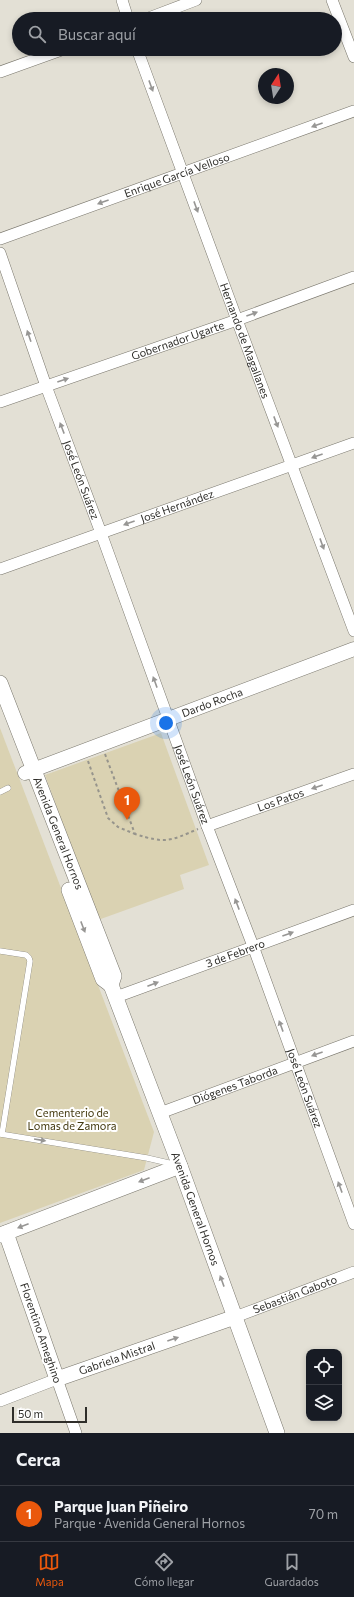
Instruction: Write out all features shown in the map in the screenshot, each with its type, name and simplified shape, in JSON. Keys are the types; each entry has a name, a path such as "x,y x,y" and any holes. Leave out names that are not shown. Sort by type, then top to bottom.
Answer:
{"main road":[{"name":"Avenida General Hornos","path":"0,683 29,771"},
{"name":"Avenida General Hornos","path":"0,709 29,771 114,976 114,991 180,1166 277,1433"},
{"path":"3,1234 180,1166"},
{"name":"Florentino Ameghino","path":"3,1234 57,1379"},
{"name":"Gabriela Mistral","path":"57,1379 235,1317"}],"street":[{"path":"122,0 126,12"},
{"path":"164,12 196,0"},
{"path":"332,0 337,12"},
{"path":"342,26 354,57"},
{"path":"0,72 45,56"},
{"name":"Hernando de Magallanes","path":"140,56 354,631"},
{"name":"Enrique García Velloso","path":"0,239 354,111"},
{"name":"José León Suárez","path":"0,253 46,386 102,533 207,826 253,946 354,1224"},
{"name":"Gobernador Ugarte","path":"0,402 237,320 354,277"},
{"name":"José Hernández","path":"0,569 354,443"},
{"name":"Dardo Rocha","path":"29,771 354,649"},
{"name":"Los Patos","path":"207,826 354,774"},
{"name":"3 de Febrero","path":"114,991 253,946 354,910"},
{"name":"Diógenes Taborda","path":"160,1113 354,1041"},
{"name":"Sebastián Gaboto","path":"235,1317 354,1272"},
{"name":"Gabriela Mistral","path":"0,1401 57,1379"},
{"name":"Florentino Ameghino","path":"57,1379 76,1433"}],"lane":[{"path":"0,792 8,788"},
{"path":"0,951 26,955 30,961 1,1134 147,1158 180,1166"}],"path":[{"path":"101,744 135,834"},
{"path":"84,750 108,818 118,827 135,834 165,841 173,840 207,826"}],"green space":[{"name":"Cementerio de Lomas de Zamora","path":"0,728 154,1132 144,1170 0,1223"},
{"path":"161,733 209,865 180,875 184,889 98,920 45,775"}],"place":[{"name":"Parque Juan Piñeiro","path":"127,820"}]}
